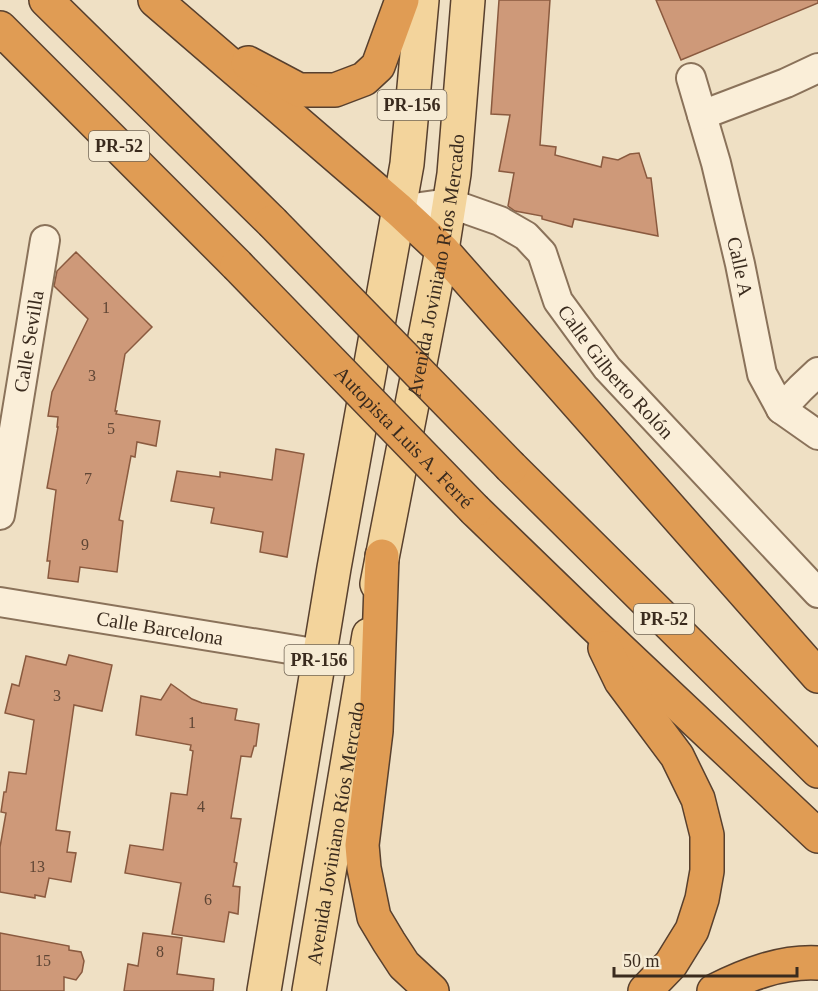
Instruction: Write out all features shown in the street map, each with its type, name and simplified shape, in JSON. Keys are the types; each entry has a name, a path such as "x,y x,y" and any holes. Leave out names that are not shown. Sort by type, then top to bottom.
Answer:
{"highway":[{"name":"PR-52","path":"46,0 272,222 511,467 818,771"},
{"path":"155,0 399,210 442,250 818,676"},
{"path":"194,34 299,90 335,90 364,79 378,66 402,0"},
{"name":"Autopista Luis A. Ferré","path":"0,27 237,265 475,510 818,836"},
{"path":"382,556 376,731 362,845 364,868 374,917 404,965 432,991"},
{"path":"594,625 621,681 677,756 698,799 707,835 707,871 702,899 692,930 671,964 645,991"},
{"path":"714,991 766,969 803,962 818,963"}],"main road":[{"name":"PR-156","path":"264,991 320,654 407,164 422,0"},
{"name":"Avenida Joviniano Ríos Mercado","path":"309,991 382,556 442,250 454,174 468,0"}],"street":[{"path":"702,115 786,83 818,68"},
{"name":"Calle A","path":"692,78 716,164 762,374 781,409 818,435"},
{"name":"Calle Gilberto Rolón","path":"399,210 449,203 500,221 526,236 542,253 558,301 607,368 818,593"},
{"name":"Calle Sevilla","path":"0,515 45,240"},
{"path":"781,409 818,372"},
{"name":"Calle Barcelona","path":"0,602 320,654"}],"building":[{"path":"499,0 550,0 540,145 556,147 555,155 601,167 603,157 618,160 630,154 639,153 647,178 651,178 658,236 574,219 572,227 542,219 542,216 515,211 508,206 514,173 499,171 510,115 491,114"},
{"path":"656,0 818,0 818,3 681,60"},
{"path":"76,252 152,327 125,354 116,414 160,421 156,446 137,442 135,457 131,456 119,520 123,521 117,572 80,567 78,582 48,578 50,561 47,561 56,490 47,488 58,427 58,417 48,416 52,392 88,319 54,286 57,271"},
{"path":"276,449 304,454 287,557 260,552 263,532 211,523 214,508 171,501 177,471 220,477 220,472 272,480"},
{"path":"69,655 112,665 102,711 74,705 56,830 70,832 67,852 76,853 71,882 49,878 45,897 35,895 35,898 0,892 0,847 6,813 1,812 4,792 6,792 9,772 26,774 34,720 5,713 12,684 19,686 26,656 66,665"},
{"path":"171,684 192,699 202,703 237,709 235,720 259,724 256,746 254,746 251,757 241,756 231,818 241,819 234,862 237,863 233,886 240,887 238,914 229,912 224,942 172,934 181,883 125,873 130,845 163,850 171,793 187,795 193,751 190,750 191,745 136,735 141,696 161,700"},
{"path":"0,933 69,946 69,950 81,952 84,961 82,972 76,980 64,977 64,991 0,991"},
{"path":"143,933 182,938 177,974 214,979 213,991 124,991 128,964 138,966"}]}
